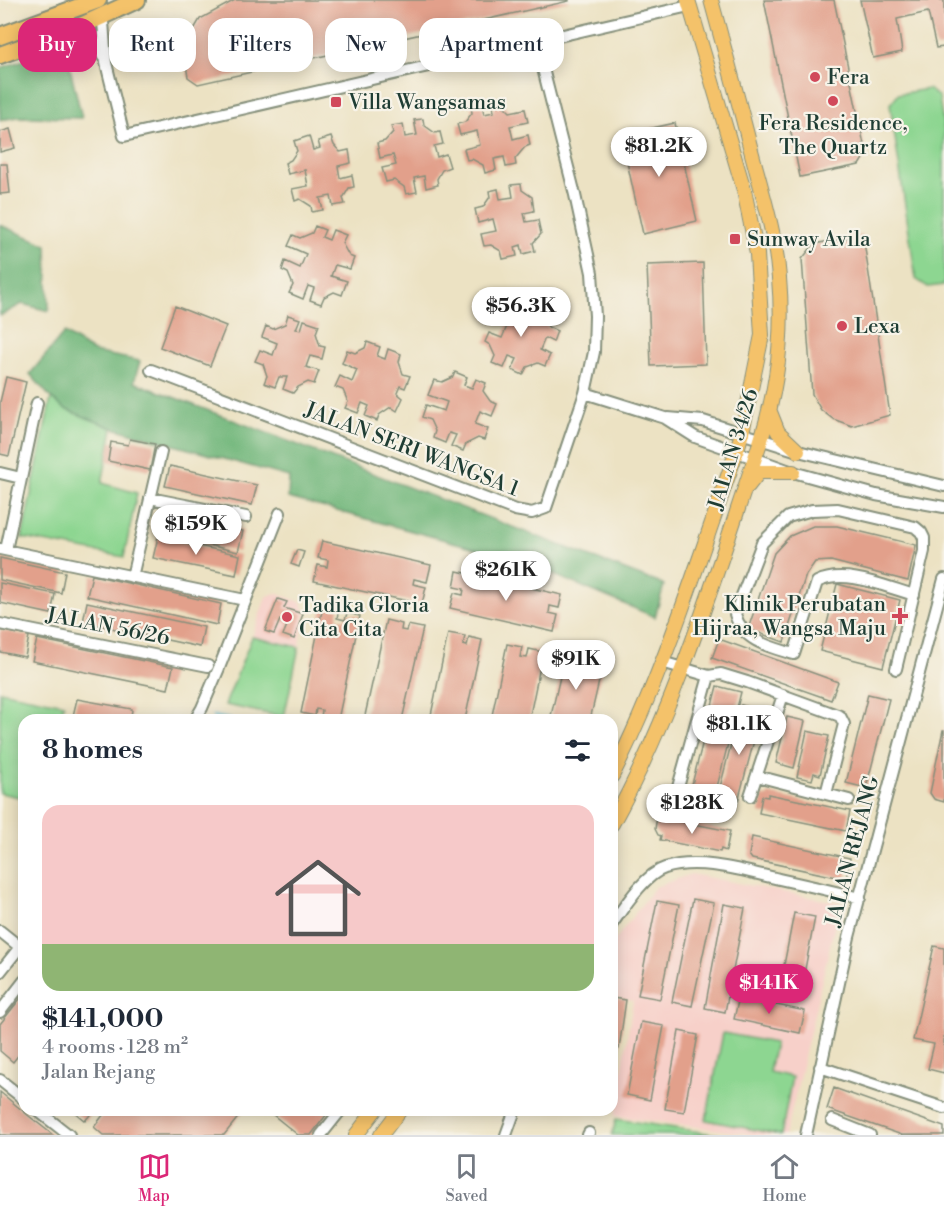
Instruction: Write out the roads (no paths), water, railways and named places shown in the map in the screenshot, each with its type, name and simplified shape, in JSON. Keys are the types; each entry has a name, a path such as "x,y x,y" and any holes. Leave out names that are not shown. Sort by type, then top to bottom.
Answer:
{"highway":[{"path":"0,36 98,0"},
{"path":"0,56 83,25 137,0"}],"main road":[{"path":"0,31 82,0"},
{"path":"97,24 146,0"},
{"name":"JALAN 34/26","path":"618,813 634,784 682,668 761,440 770,412 779,336 779,275 768,214 711,0"},
{"name":"JALAN 34/26","path":"618,764 662,662 736,453 762,335 757,254 744,190 688,3"},
{"path":"0,56 18,50"},
{"path":"770,412 778,432 798,451"},
{"path":"741,496 759,472 793,472"},
{"path":"356,1135 370,1116"},
{"path":"381,1135 395,1116"}],"street":[{"path":"564,34 688,3"},
{"path":"103,21 106,63 124,136 419,68"},
{"path":"97,46 106,63"},
{"name":"JALAN SERI WANGSA 1","path":"151,370 515,510 532,513 546,508 585,393 594,352 595,316 592,273 544,72"},
{"path":"585,393 665,418 703,421 798,451 944,486"},
{"path":"37,403 3,549 246,600"},
{"path":"665,418 695,437 793,472 876,495 944,507"},
{"path":"132,577 161,452"},
{"path":"0,473 21,478"},
{"path":"869,516 876,495"},
{"path":"150,498 246,517"},
{"path":"896,669 914,595 924,551 924,538 915,527 838,509 812,510 788,517 762,543 735,614 738,626 752,639 794,654 817,582 828,577 858,580 914,595"},
{"path":"198,714 280,513"},
{"name":"JALAN REJANG","path":"806,1135 860,898 944,579"},
{"name":"JALAN 56/26","path":"0,624 208,666"},
{"path":"662,662 709,676 721,674 840,716 844,724 826,794"},
{"path":"675,798 709,676"},
{"path":"750,796 783,695"},
{"path":"757,776 849,800"},
{"path":"618,916 655,873 665,868 682,865 698,864 734,868 860,898"},
{"path":"0,931 18,942"},
{"path":"0,972 18,949"},
{"path":"0,1012 18,989"},
{"path":"820,1067 944,1108"},
{"path":"0,1080 18,1094"},
{"path":"45,1116 69,1135"},
{"path":"321,1135 336,1116"},
{"path":"506,1135 513,1116"},
{"path":"832,1120 870,1135"}],"place":[{"name":"Fera","path":"815,77"},
{"name":"Fera Residence, The Quartz","path":"833,101"},
{"name":"Villa Wangsamas","path":"336,102"},
{"name":"Sunway Avila","path":"735,239"},
{"name":"Lexa","path":"842,326"},
{"name":"Klinik Perubatan Hijraa, Wangsa Maju","path":"900,616"},
{"name":"Tadika Gloria Cita Cita","path":"287,617"}]}
